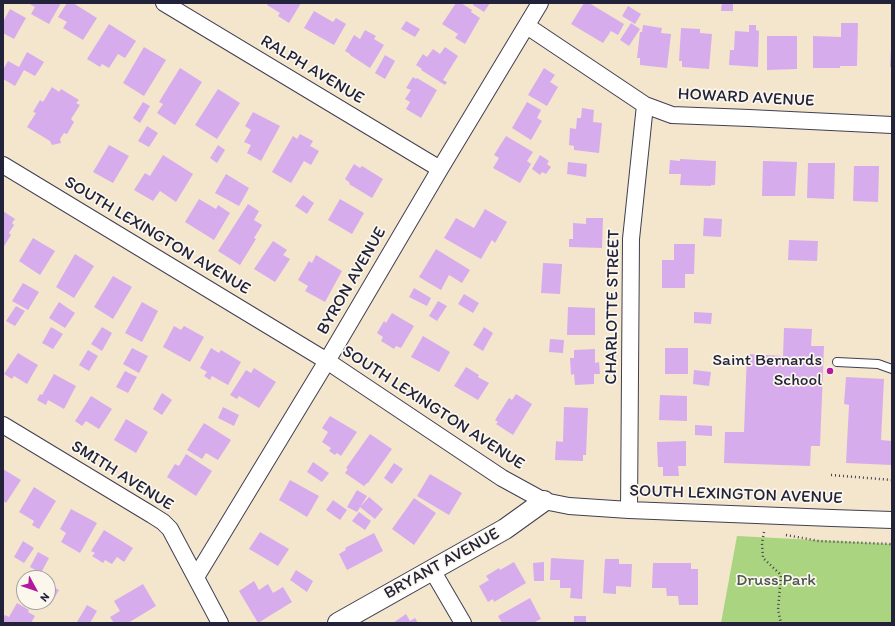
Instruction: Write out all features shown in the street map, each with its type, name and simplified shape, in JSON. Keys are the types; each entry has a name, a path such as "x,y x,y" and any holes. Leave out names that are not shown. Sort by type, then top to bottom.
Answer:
{"street":[{"name":"RALPH AVENUE","path":"164,3 440,169"},
{"name":"BYRON AVENUE","path":"196,577 540,3"},
{"name":"HOWARD AVENUE","path":"527,26 645,105 672,115 892,125"},
{"name":"CHARLOTTE STREET","path":"629,510 631,239 645,105"},
{"name":"SOUTH LEXINGTON AVENUE","path":"3,165 327,360 502,478 544,501 569,506 629,510 892,520"},
{"name":"SMITH AVENUE","path":"3,425 163,522 170,529 220,623"},
{"name":"BRYANT AVENUE","path":"338,623 505,529 544,501"},
{"path":"432,570 463,623"}],"lane":[{"path":"837,362 878,364 892,369"}],"path":[{"path":"831,475 892,480"},
{"path":"757,532 764,532 762,543 763,558 781,575 778,610 781,623"},
{"path":"780,534 819,541 892,544"}],"green space":[{"name":"Druss Park","path":"737,536 892,544 892,623 721,623"}],"building":[{"path":"28,3 61,3 49,24 31,14 35,7"},
{"path":"67,3 73,3 97,18 83,40 63,28 67,22 58,17"},
{"path":"268,3 301,3 289,23 278,16 280,13 267,5"},
{"path":"456,3 461,3 472,10 471,12 480,18 465,44 455,38 458,34 442,24"},
{"path":"474,3 490,3 484,12 473,5"},
{"path":"584,3 589,3 624,24 618,35 611,31 603,43 571,24"},
{"path":"722,3 733,3 733,11 721,11"},
{"path":"628,6 641,14 635,24 622,16"},
{"path":"10,9 26,18 14,39 3,33 3,22"},
{"path":"314,11 333,22 336,18 346,24 334,45 304,28"},
{"path":"406,21 420,29 415,37 401,29"},
{"path":"631,23 640,29 629,46 620,40"},
{"path":"841,23 858,23 857,66 840,66 840,68 813,68 813,36 841,37"},
{"path":"109,24 136,41 125,58 118,54 109,68 102,64 100,67 87,59"},
{"path":"643,25 662,28 661,33 671,34 667,68 640,65 640,58 637,58 640,32 642,32"},
{"path":"749,25 756,25 756,30 759,31 758,67 729,65 730,50 734,50 735,31 749,32"},
{"path":"681,28 700,29 700,33 712,34 709,69 682,67 682,61 679,61"},
{"path":"365,30 376,36 374,39 384,45 370,68 345,51 354,35 360,39"},
{"path":"767,36 797,36 797,69 767,70"},
{"path":"144,47 166,60 144,96 123,83"},
{"path":"445,47 458,56 443,80 447,82 445,85 421,70 422,69 416,65 423,54 427,57 433,49 440,54"},
{"path":"891,48 892,67 890,67"},
{"path":"27,52 44,62 35,76 24,70 15,86 3,79 3,70 8,61 19,67"},
{"path":"385,55 395,61 385,79 375,73"},
{"path":"180,68 202,82 175,125 157,113 163,104 159,102"},
{"path":"544,68 555,75 550,82 558,87 547,106 528,95"},
{"path":"413,77 437,90 421,118 406,109 410,102 405,99 411,90 406,88"},
{"path":"52,87 59,92 61,89 79,100 76,103 80,105 71,119 74,122 67,134 64,133 60,139 61,143 52,145 50,141 27,127 36,113 33,112 40,100 43,102"},
{"path":"218,89 240,103 217,139 195,125"},
{"path":"143,102 150,106 140,123 133,118"},
{"path":"527,102 541,110 537,118 542,121 531,140 512,128"},
{"path":"582,108 594,110 593,122 602,123 599,153 574,150 574,146 569,145 570,128 576,129 577,118 581,118"},
{"path":"253,112 280,126 261,161 247,153 251,145 244,142 251,130 245,126"},
{"path":"147,126 158,133 149,147 138,141"},
{"path":"300,134 313,141 310,146 319,151 311,165 304,161 291,183 272,172 293,136 297,139"},
{"path":"506,136 533,152 527,161 531,164 520,183 493,168 499,158 494,155"},
{"path":"109,145 129,156 113,183 93,172"},
{"path":"218,145 225,150 217,163 210,158"},
{"path":"163,155 193,174 176,202 160,191 153,201 134,190 145,173 150,176"},
{"path":"540,155 549,161 547,164 551,167 546,174 542,172 540,175 532,169"},
{"path":"680,159 716,161 715,185 680,185 681,174 669,174 670,160 680,161"},
{"path":"763,161 797,162 795,196 762,196"},
{"path":"568,162 587,164 586,177 567,174"},
{"path":"808,163 835,163 834,199 807,198"},
{"path":"354,164 360,168 362,166 383,179 372,198 349,184 350,183 345,179"},
{"path":"854,166 879,166 878,202 853,201"},
{"path":"226,174 249,188 239,206 215,193"},
{"path":"303,195 314,203 307,214 295,206"},
{"path":"199,199 216,209 218,205 230,213 214,240 185,222"},
{"path":"340,199 364,213 352,234 328,220"},
{"path":"248,204 259,211 254,220 262,225 254,238 256,239 240,265 218,251"},
{"path":"485,209 507,222 495,243 492,240 481,259 444,238 456,218 474,228"},
{"path":"3,211 15,219 12,223 14,225 9,233 11,235 3,248"},
{"path":"586,218 603,218 602,248 569,247 569,239 573,239 573,223 586,224"},
{"path":"704,218 722,219 721,237 703,236"},
{"path":"33,238 55,251 40,275 19,261"},
{"path":"789,240 818,241 817,261 788,260"},
{"path":"273,241 287,250 283,255 290,259 275,282 254,269"},
{"path":"674,244 695,244 694,274 685,274 685,288 662,288 662,260 674,260"},
{"path":"436,249 470,270 462,283 449,275 441,290 419,277"},
{"path":"75,254 94,266 74,298 56,287"},
{"path":"316,255 342,271 325,302 305,291 308,286 298,280 309,261 312,263"},
{"path":"543,263 562,264 560,294 541,293"},
{"path":"113,276 132,287 113,319 94,307"},
{"path":"23,283 39,292 28,310 12,301"},
{"path":"414,288 431,298 427,306 409,297"},
{"path":"464,294 479,303 473,313 458,304"},
{"path":"438,301 447,306 437,321 429,316"},
{"path":"59,302 75,313 65,328 49,318"},
{"path":"142,302 158,311 142,342 125,333"},
{"path":"16,306 25,311 15,326 6,321"},
{"path":"568,307 595,308 595,335 567,335"},
{"path":"694,312 712,313 711,324 694,323"},
{"path":"392,313 414,326 401,348 396,346 394,349 381,341 383,337 377,333 384,321 386,323"},
{"path":"174,326 181,330 184,326 204,337 190,362 163,347"},
{"path":"51,327 63,334 53,349 42,343"},
{"path":"102,327 112,333 102,351 91,344"},
{"path":"484,327 493,333 483,351 473,345"},
{"path":"784,328 812,329 811,346 824,346 820,446 811,446 810,466 724,463 725,432 744,432 747,354 783,356"},
{"path":"423,336 450,352 439,372 411,357"},
{"path":"550,339 564,340 563,353 549,352"},
{"path":"132,348 148,356 139,373 123,364"},
{"path":"211,348 219,353 221,350 241,362 228,385 212,376 210,380 204,376 207,372 200,368"},
{"path":"665,348 688,348 688,374 665,374"},
{"path":"595,349 595,363 599,362 600,374 594,374 594,384 575,385 574,374 571,375 570,358 574,358 574,350"},
{"path":"88,350 98,356 89,371 79,365"},
{"path":"18,353 38,365 27,384 14,376 12,379 4,374"},
{"path":"466,367 479,375 478,377 489,383 478,400 454,386"},
{"path":"254,368 276,382 259,408 239,396 237,399 230,395 246,370 251,373"},
{"path":"694,370 711,372 709,386 693,384"},
{"path":"125,371 137,377 128,393 116,387"},
{"path":"54,374 76,386 64,409 48,400 46,405 37,400 40,394 42,395"},
{"path":"846,377 884,379 881,440 892,441 892,465 846,463 849,405 844,404"},
{"path":"162,393 172,400 162,415 153,409"},
{"path":"516,394 532,404 513,435 496,424 498,422 495,420 509,398 512,400"},
{"path":"660,395 687,396 687,421 659,420"},
{"path":"91,396 112,409 99,429 86,421 82,426 75,421"},
{"path":"223,407 239,415 234,426 218,418"},
{"path":"564,407 588,408 586,455 583,455 583,461 555,460 556,441 563,442"},
{"path":"330,416 357,432 341,456 337,453 335,455 329,451 331,448 322,442 328,432 322,428"},
{"path":"126,419 148,432 136,453 114,440"},
{"path":"204,423 231,440 218,460 206,453 202,459 187,450"},
{"path":"695,425 712,426 712,436 695,435"},
{"path":"370,434 392,449 368,483 364,486 345,473 348,469 346,468"},
{"path":"686,441 686,466 678,466 679,476 663,476 663,467 658,467 657,442"},
{"path":"186,454 212,471 196,496 167,477 175,464 179,466"},
{"path":"313,462 329,473 322,482 307,472"},
{"path":"394,463 403,469 392,484 384,478"},
{"path":"3,469 21,480 6,503 3,501"},
{"path":"430,474 462,493 449,515 417,496"},
{"path":"290,480 319,496 307,517 279,500"},
{"path":"34,487 56,501 39,529 32,525 34,521 19,512"},
{"path":"357,490 367,496 357,512 347,507"},
{"path":"369,497 383,509 375,519 360,507"},
{"path":"414,498 436,513 414,545 392,529"},
{"path":"333,500 347,510 340,520 326,510"},
{"path":"71,509 97,523 80,553 61,542 66,533 60,529"},
{"path":"359,512 371,521 365,530 352,521"},
{"path":"104,530 133,548 124,562 117,557 112,564 105,560 103,563 92,556 95,553 91,551"},
{"path":"260,532 289,549 278,566 249,549"},
{"path":"374,533 383,551 347,570 339,554 346,550 345,548"},
{"path":"23,541 34,548 24,563 14,557"},
{"path":"38,552 49,558 43,570 36,570 30,567"},
{"path":"551,558 584,560 582,599 570,598 571,588 560,588 560,580 550,580"},
{"path":"605,559 619,559 619,564 632,564 631,587 616,586 616,594 603,593"},
{"path":"514,562 526,583 494,602 493,599 488,602 479,586 489,580 486,576 499,568 500,570"},
{"path":"544,562 544,581 534,581 533,563"},
{"path":"653,563 691,563 691,569 698,569 698,605 679,605 678,596 667,596 666,588 652,588"},
{"path":"296,570 313,581 307,592 290,580"},
{"path":"254,581 259,590 268,584 273,593 283,587 292,602 258,623 239,591"},
{"path":"143,584 156,606 128,623 114,623 110,617 120,611 114,601"},
{"path":"530,598 541,619 533,623 502,623 498,616"},
{"path":"16,605 16,610 29,610 28,612 35,616 31,623 3,623 3,618 5,615 9,617"},
{"path":"87,605 97,611 90,623 78,623 77,622"},
{"path":"406,614 410,621 415,618 418,623 393,623"},
{"path":"574,616 586,616 586,623 574,623"}],"place":[{"name":"Saint Bernards School","path":"830,371"}]}
